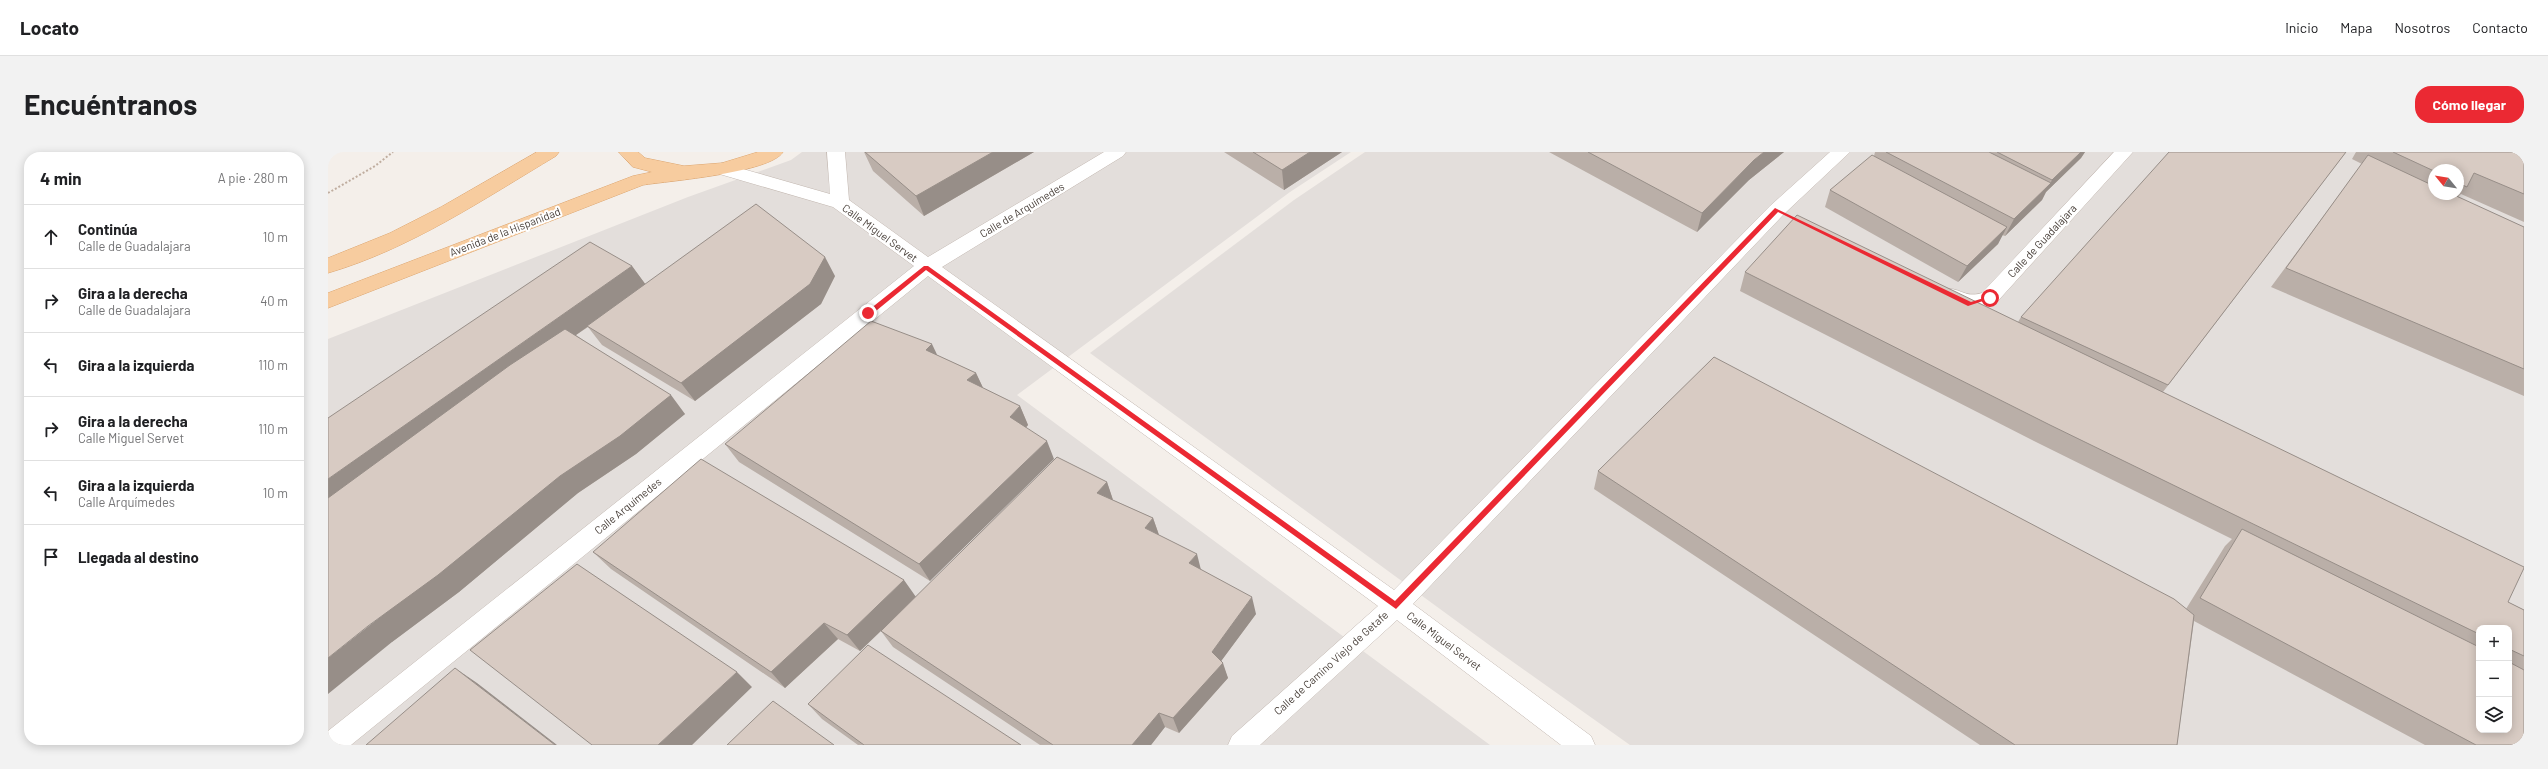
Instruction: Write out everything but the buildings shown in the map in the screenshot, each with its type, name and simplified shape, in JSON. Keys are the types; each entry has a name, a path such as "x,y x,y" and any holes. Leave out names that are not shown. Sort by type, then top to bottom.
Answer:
{"main road":[{"path":"328,266 397,238 448,212 550,152"},
{"path":"628,152 639,163 684,172 722,169 758,159 774,152"},
{"name":"Avenida de la Hispanidad","path":"328,301 639,180 684,172"}],"street":[{"path":"836,152 840,204"},
{"name":"Calle de Arquímedes","path":"926,267 1117,152"},
{"name":"Calle de Camino Viejo de Getafe","path":"1241,745 1396,605 1784,213 1840,152"},
{"name":"Calle de Guadalajara","path":"1934,287 1970,304 1990,298 2124,152"},
{"name":"Calle Miguel Servet","path":"722,169 840,204 1396,605 1582,745"},
{"name":"Calle Arquímedes","path":"331,745 926,267"}],"path":[{"path":"328,193 375,166 393,152"}],"shaded area":[{"path":"802,152 1351,152 1290,192 1017,395 1490,745 328,745 328,339 688,197 791,160"},
{"path":"1365,152 2524,152 2524,745 1630,745 1492,647 1090,353 1294,200"}],"route":[{"path":"868,313 926,267 1396,605 1777,210 1970,304 1990,298"}]}
